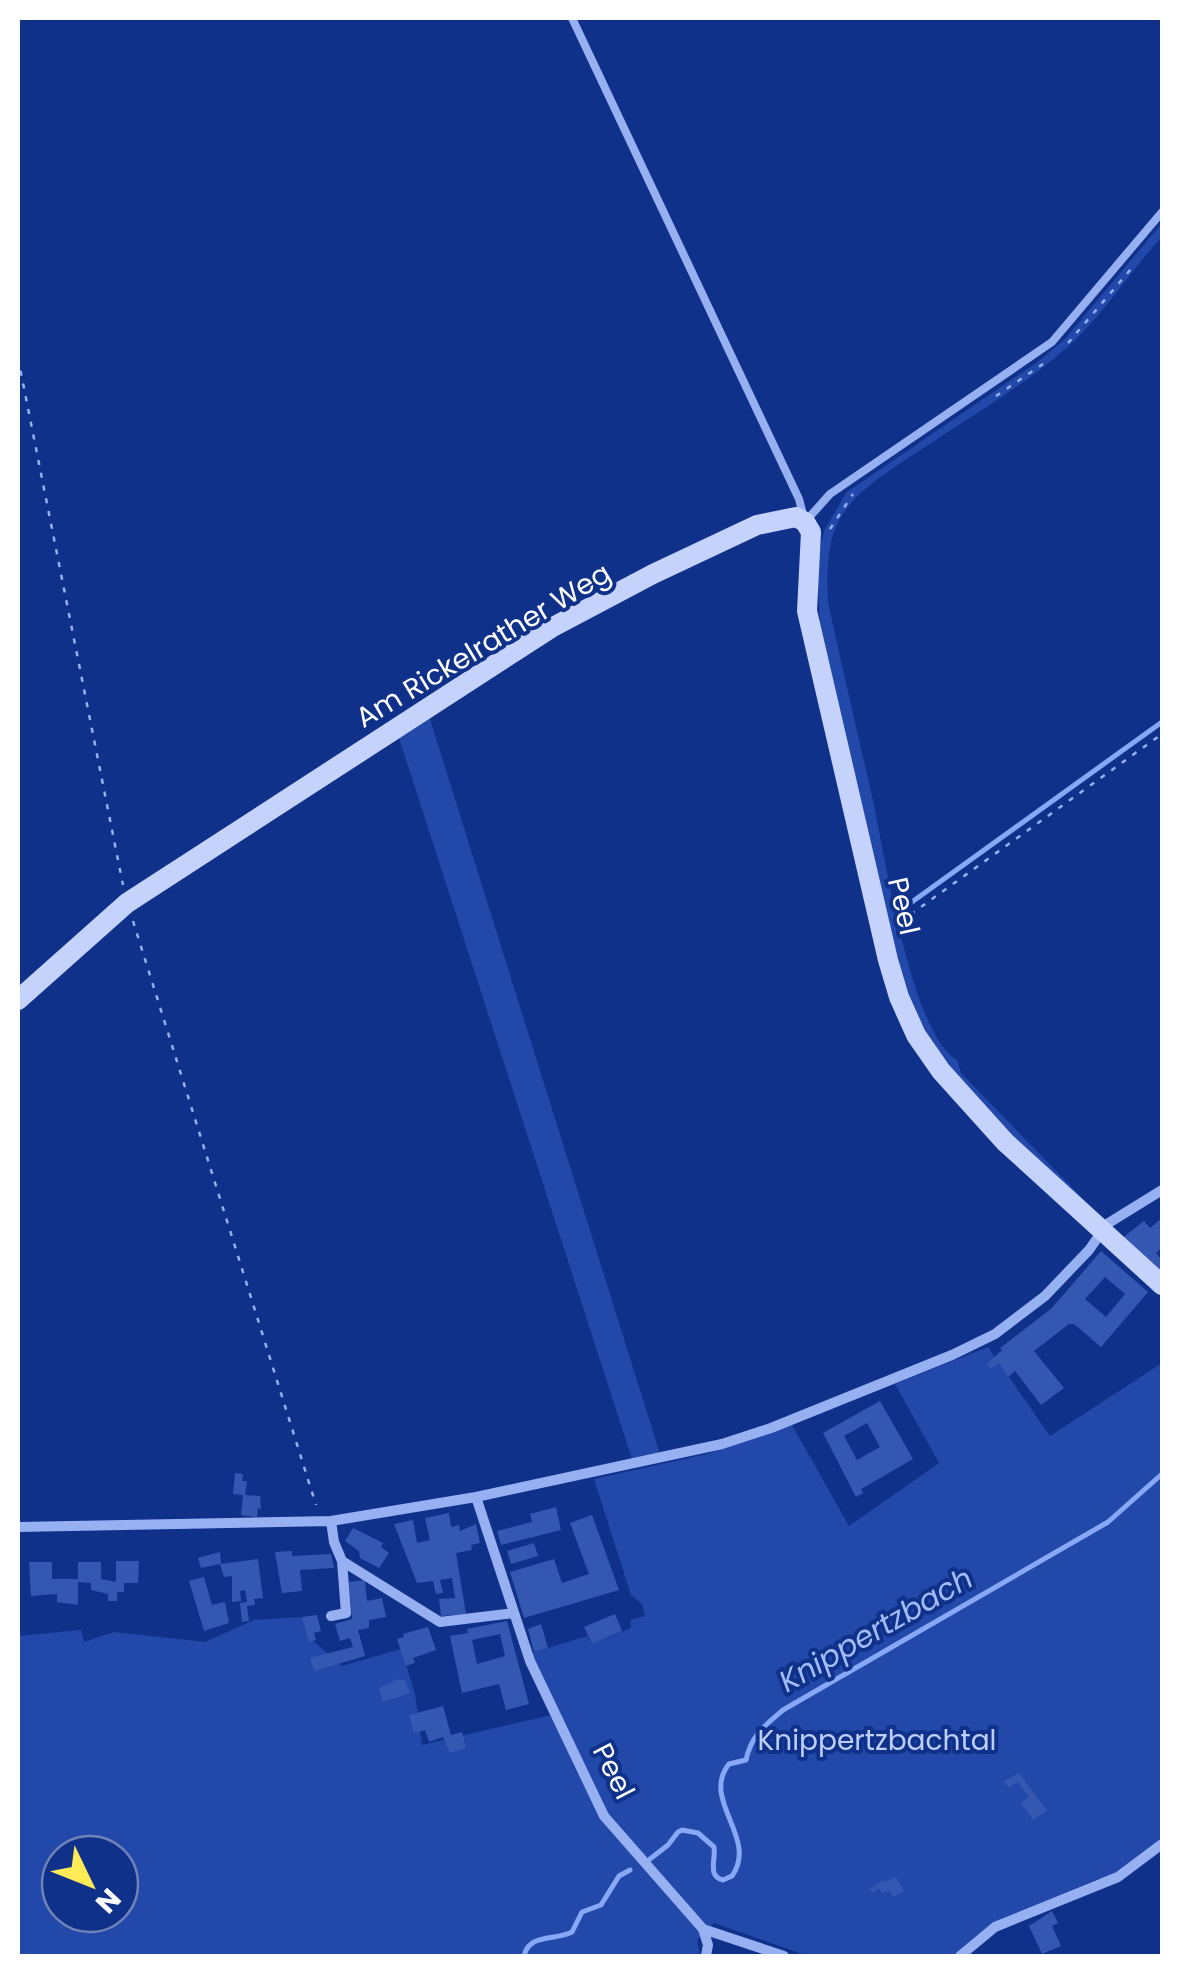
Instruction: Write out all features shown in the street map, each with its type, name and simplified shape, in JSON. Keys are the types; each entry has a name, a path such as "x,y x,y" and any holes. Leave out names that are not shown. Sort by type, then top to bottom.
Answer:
{"street":[{"name":"Am Rickelrather Weg","path":"18,1000 127,903 551,628 653,574 758,526 790,517 805,522"},
{"name":"Peel","path":"805,522 811,536 807,611 882,934 899,997 916,1035 941,1071 1005,1142 1162,1285"},
{"path":"18,1527 326,1521 476,1498 722,1444 952,1355 995,1334 1030,1310 1089,1250 1107,1224 1162,1190"},
{"name":"Peel","path":"476,1498 530,1661 604,1816 704,1929"},
{"path":"326,1521 342,1561 346,1613 331,1616"},
{"path":"342,1561 440,1622 514,1614"},
{"path":"960,1956 995,1927 1118,1877 1162,1844"},
{"path":"704,1929 706,1956"},
{"path":"704,1929 784,1956"}],"lane":[{"path":"572,18 799,498 805,522"},
{"path":"805,522 830,494 1052,342 1162,212"}],"path":[{"path":"1059,350 1106,301 1140,256"},
{"path":"18,358 127,903 326,1521"},
{"path":"988,402 1046,361"},
{"path":"828,533 858,489"},
{"path":"882,934 1162,734"}],"green space":[{"path":"1162,223 1162,237 1063,351 1011,391 886,473 855,499 839,520 828,560 828,602 892,896 926,1016 941,1044 957,1060 961,1073 1094,1210 1091,1216 974,1097 926,1037 903,983 820,629 817,558 825,529 847,492 1039,361 1065,339"},
{"path":"429,716 660,1454 632,1459 398,735"},
{"name":"Knippertzbachtal","path":"988,1347 1050,1436 1162,1363 1162,1843 1118,1874 994,1923 953,1956 808,1956 714,1923 697,1940 700,1956 18,1956 18,1636 81,1630 84,1642 114,1632 205,1642 254,1620 303,1617 311,1639 342,1666 401,1649 415,1694 422,1745 560,1713 532,1653 587,1636 592,1644 631,1628 630,1620 645,1616 642,1604 631,1595 594,1479 707,1454 792,1425 849,1526 939,1463 895,1384"}],"building":[{"path":"1162,1218 1162,1248 1156,1253 1162,1260 1162,1274 1121,1239 1144,1221 1150,1228"},
{"path":"1101,1251 1148,1292 1101,1347 1069,1324 1034,1351 1064,1388 1041,1405 1015,1371 1008,1377 999,1363 990,1369 987,1364 1000,1348 1052,1308","holes":["1105,1277 1125,1294 1106,1317 1085,1299"]},
{"path":"880,1401 913,1459 861,1489 863,1493 856,1497 823,1433","holes":["867,1423 880,1447 857,1460 844,1436"]},
{"path":"235,1473 243,1474 242,1481 247,1481 245,1495 260,1496 257,1517 241,1515 243,1495 233,1494"},
{"path":"556,1507 561,1530 501,1545 497,1531 532,1522 530,1514"},
{"path":"449,1513 451,1527 459,1525 460,1531 476,1524 480,1543 471,1545 472,1550 456,1553 466,1614 441,1616 439,1599 455,1598 452,1578 440,1580 443,1593 436,1594 433,1581 417,1583 394,1524 413,1520 417,1543 430,1540 425,1518"},
{"path":"592,1515 619,1590 524,1618 510,1572 554,1559 562,1583 589,1574 570,1523"},
{"path":"353,1528 383,1543 381,1547 389,1553 379,1568 360,1558 359,1551 345,1541"},
{"path":"534,1543 538,1556 511,1564 507,1551"},
{"path":"292,1551 292,1556 331,1554 334,1568 300,1570 302,1591 282,1593 275,1552"},
{"path":"220,1552 221,1564 258,1559 263,1598 254,1599 255,1605 247,1606 249,1621 242,1622 240,1603 247,1602 245,1590 240,1591 241,1601 232,1602 232,1576 224,1577 220,1564 201,1568 198,1558"},
{"path":"116,1561 139,1561 138,1583 124,1583 124,1592 117,1592 117,1601 108,1601 108,1594 91,1590 91,1583 78,1582 78,1605 57,1602 57,1594 31,1596 29,1562 52,1562 52,1579 78,1579 78,1562 101,1562 101,1579 116,1582"},
{"path":"204,1577 212,1605 225,1602 229,1623 204,1631 189,1581"},
{"path":"365,1580 367,1601 382,1598 386,1617 369,1620 369,1628 358,1630 365,1656 314,1671 310,1658 353,1647 350,1638 340,1641 335,1624 352,1619 349,1582"},
{"path":"615,1614 622,1631 592,1644 584,1627"},
{"path":"317,1615 321,1631 314,1633 316,1640 309,1642 302,1617"},
{"path":"507,1621 529,1704 506,1710 499,1684 462,1693 450,1636 468,1633 467,1629","holes":["500,1634 505,1656 477,1664 472,1640"]},
{"path":"541,1624 548,1648 534,1652 528,1629"},
{"path":"428,1627 436,1650 413,1658 415,1663 406,1666 397,1639"},
{"path":"398,1679 405,1680 410,1693 383,1702 379,1688"},
{"path":"443,1706 451,1735 462,1732 466,1748 450,1753 443,1737 429,1742 425,1730 414,1733 409,1715"},
{"path":"1019,1773 1047,1811 1033,1820 1021,1803 1029,1797 1018,1782 1009,1788 1004,1781"},
{"path":"896,1877 904,1891 893,1897 889,1890 882,1893 879,1888 873,1893 870,1889 883,1880"},
{"path":"1052,1911 1058,1923 1052,1926 1061,1946 1042,1954 1029,1926"}],"waterway":[{"path":"898,912 1162,722"},
{"name":"Knippertzbach","path":"650,1859 678,1832 698,1833 714,1847 715,1875 723,1880 732,1876 739,1848 724,1805 722,1778 729,1764 746,1760 755,1738 770,1721 1108,1522 1162,1474"},
{"name":"Knippertzbach","path":"524,1956 531,1944 572,1932 582,1912 601,1905 619,1876 630,1870"}]}
